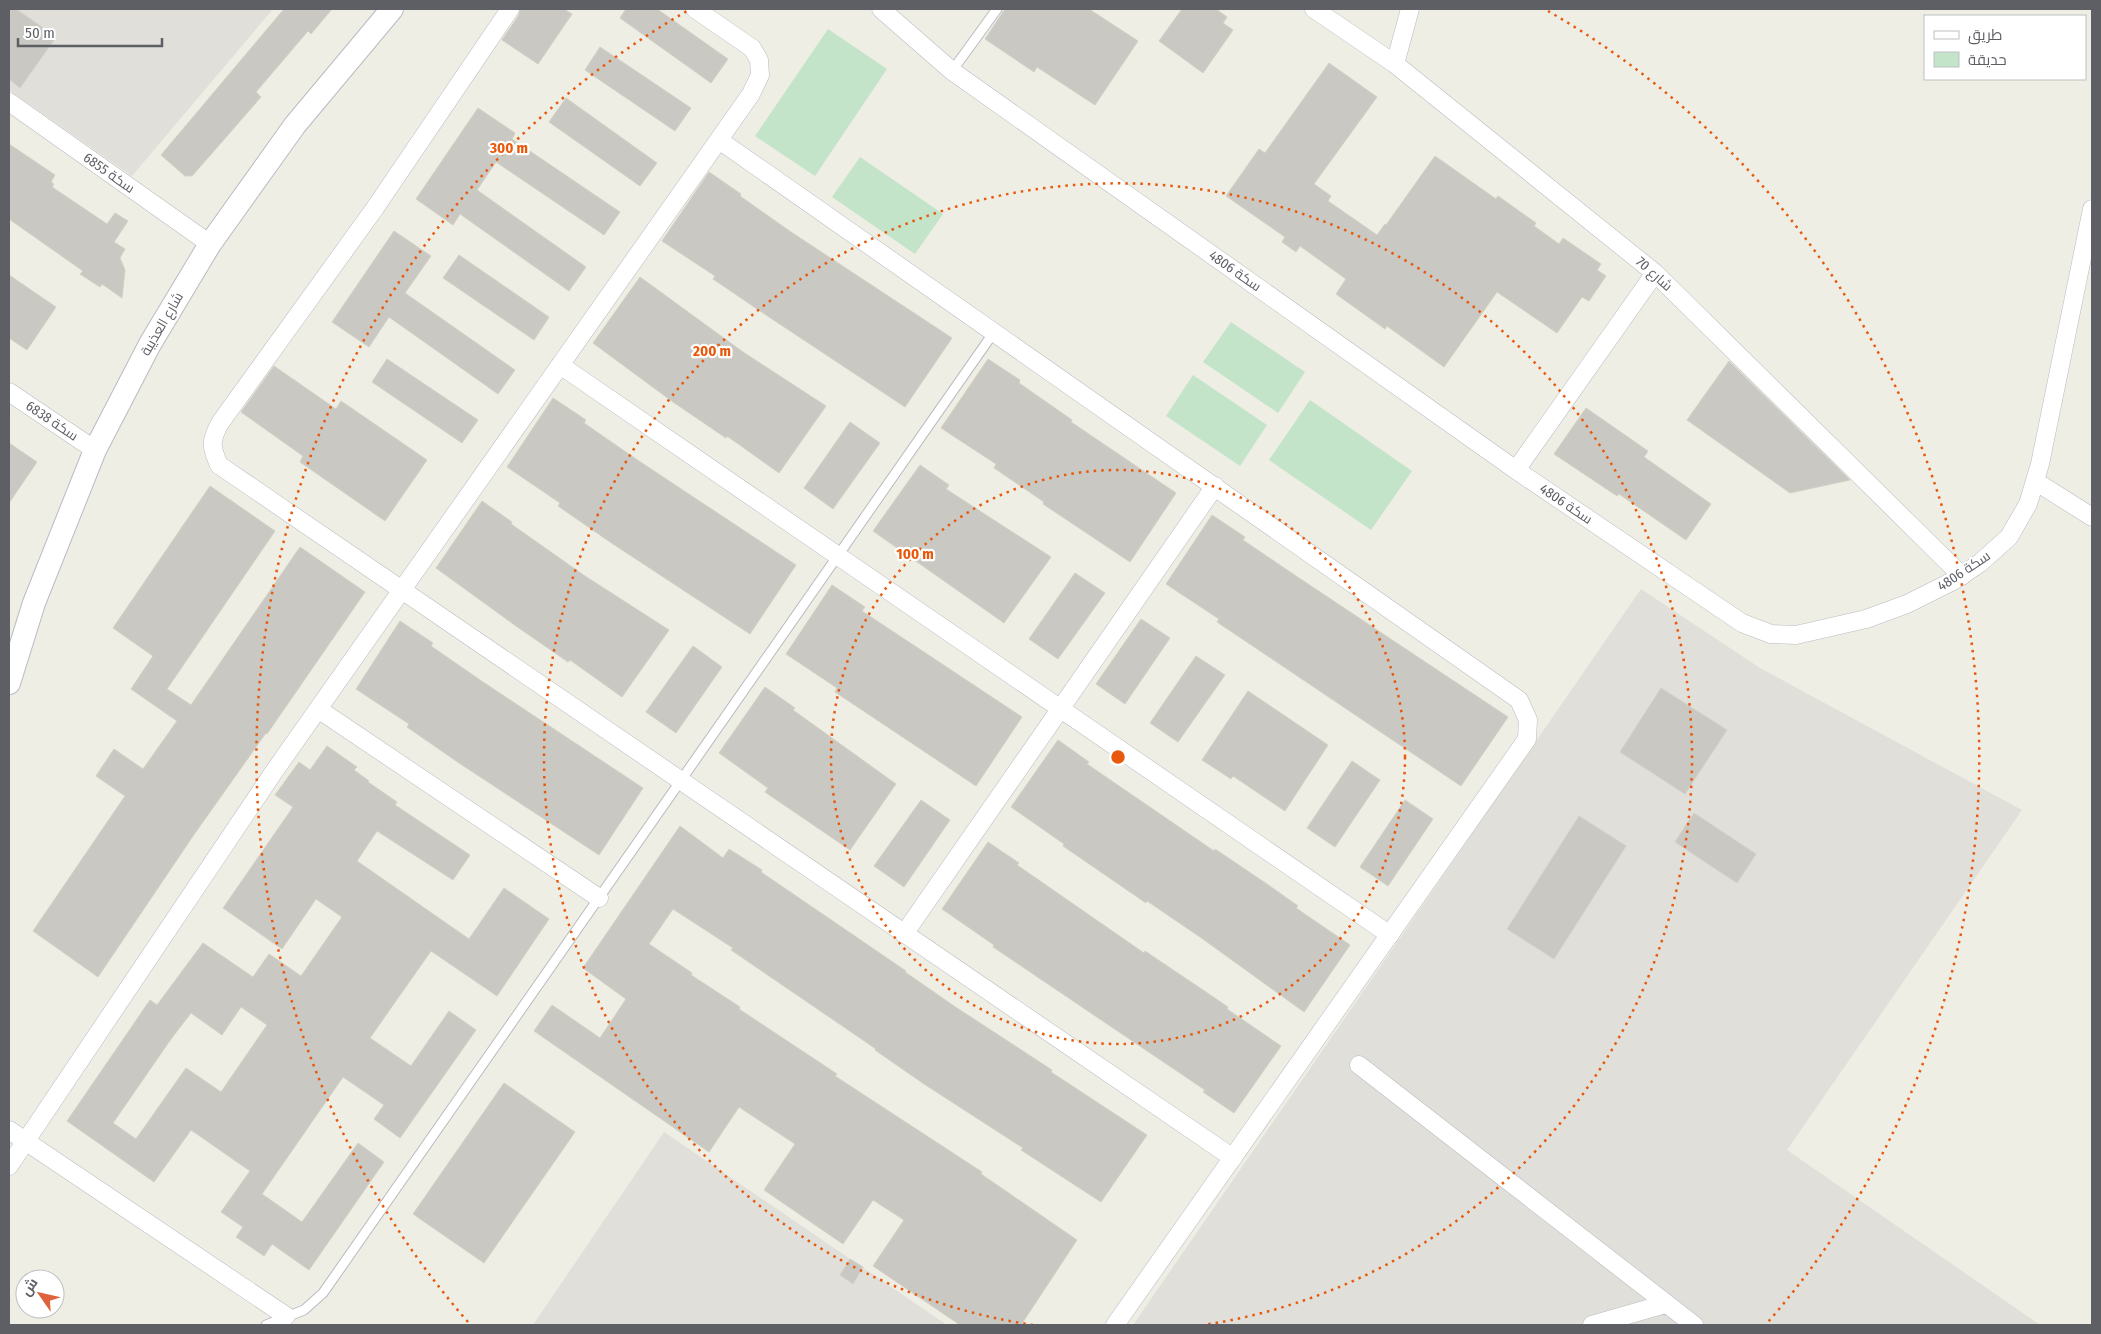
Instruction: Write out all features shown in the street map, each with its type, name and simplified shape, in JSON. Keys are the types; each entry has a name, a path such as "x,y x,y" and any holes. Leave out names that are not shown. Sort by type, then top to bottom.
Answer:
{"street":[{"name":"شارع العذيبة","path":"9,683 34,602 95,450 150,344 210,244 295,126 392,9"},
{"path":"510,9 375,208 220,423 213,435 212,450 219,465 1233,1158"},
{"path":"9,1166 318,710 751,94 760,74 759,60 752,48 695,9"},
{"name":"سكة 4806","path":"881,9 952,71 1516,470 1742,624 1771,634 1796,635 1866,618 1907,604 1962,576 2009,537 2028,504 2040,464 2092,210"},
{"name":"شارع 70","path":"1314,9 1396,64 1655,273 1962,576"},
{"path":"1396,64 1410,9"},
{"name":"سكة 6855","path":"9,102 210,244"},
{"path":"719,140 1518,700 1528,720 1527,740 1115,1325"},
{"path":"1516,470 1655,273"},
{"path":"560,365 1390,934"},
{"name":"سكة 6838","path":"9,392 95,450"},
{"path":"2035,480 2092,517"},
{"path":"904,934 1215,486"},
{"path":"318,710 599,898"},
{"path":"1359,1065 1694,1325"},
{"path":"9,1130 286,1316"},
{"path":"1592,1325 1665,1304"}],"lane":[{"path":"952,71 997,9"},
{"path":"266,1325 304,1310 323,1293 994,332"}],"shaded area":[{"path":"9,9 273,9 132,176 9,90"},
{"path":"1641,589 1760,668 2022,810 1787,1150 2040,1325 1133,1325"},
{"path":"664,1132 947,1325 533,1325"}],"green space":[{"path":"828,29 887,69 815,176 755,136"},
{"path":"860,157 943,214 915,254 832,197"},
{"path":"1231,322 1305,372 1278,413 1203,362"},
{"path":"1193,375 1267,425 1240,466 1166,416"},
{"path":"1310,400 1412,471 1371,530 1269,460"}],"building":[{"path":"9,9 16,9 56,37 20,88 9,79"},
{"path":"284,9 332,9 311,34 308,31 256,92 261,97 192,176 185,176 161,155"},
{"path":"520,9 564,9 572,14 538,64 502,40 519,15"},
{"path":"626,9 657,9 728,59 711,83 620,18"},
{"path":"1005,9 1089,9 1138,41 1095,105 1037,67 1034,72 985,39"},
{"path":"1182,9 1216,9 1227,17 1223,23 1233,30 1203,73 1159,41"},
{"path":"600,47 691,108 675,131 585,70"},
{"path":"1329,63 1377,97 1314,184 1331,196 1328,201 1377,235 1435,156 1496,199 1498,196 1536,223 1534,226 1559,244 1563,238 1601,264 1597,270 1606,276 1589,301 1582,297 1557,333 1497,292 1444,367 1387,326 1385,329 1336,294 1346,279 1300,246 1296,252 1282,242 1285,237 1226,196 1259,149 1265,153"},
{"path":"566,98 657,163 640,186 549,122"},
{"path":"478,108 515,133 512,139 620,212 604,235 496,162 477,190 586,267 569,291 460,214 453,225 416,199"},
{"path":"9,144 55,175 51,182 54,184 52,187 107,224 115,213 128,221 114,242 125,249 120,258 125,270 122,298 102,284 100,287 80,274 83,271 9,219"},
{"path":"709,172 791,232 952,338 905,407 713,279 715,276 662,241"},
{"path":"394,231 431,256 405,293 515,370 498,394 389,317 369,347 332,322"},
{"path":"459,255 549,317 534,340 443,278"},
{"path":"9,275 56,307 27,350 9,338"},
{"path":"640,277 743,352 826,406 779,473 727,436 726,438 673,402 593,343"},
{"path":"387,359 478,420 462,443 372,382"},
{"path":"988,359 1020,380 1019,383 1072,420 1071,422 1176,493 1130,562 1043,504 1044,502 994,468 996,464 941,428"},
{"path":"1729,361 1850,480 1790,493 1687,420"},
{"path":"274,366 336,409 341,401 427,460 385,521 300,462 303,456 241,412"},
{"path":"553,398 586,420 584,423 636,459 796,565 750,634 610,542 558,506 560,503 507,467"},
{"path":"1586,408 1648,451 1644,457 1711,504 1686,540 1619,494 1617,496 1554,454"},
{"path":"850,422 880,443 833,509 804,488"},
{"path":"9,443 37,462 9,503"},
{"path":"920,465 949,485 946,489 1051,557 1004,623 873,531"},
{"path":"210,486 275,531 167,689 191,705 300,547 365,592 267,734 193,836 98,977 33,931 125,796 96,776 114,749 143,769 177,721 131,689 153,656 113,628"},
{"path":"482,501 512,522 511,524 585,576 669,630 622,697 570,660 568,662 516,626 436,568"},
{"path":"1212,515 1245,537 1243,540 1508,717 1461,786 1217,622 1219,619 1166,584"},
{"path":"1075,573 1105,593 1058,659 1029,639"},
{"path":"832,585 865,607 862,611 1022,717 976,786 835,692 837,688 786,654"},
{"path":"1141,619 1170,638 1125,704 1096,684"},
{"path":"400,621 433,643 431,646 483,682 643,788 599,855 459,763 407,727 409,724 356,689"},
{"path":"693,646 722,667 676,733 646,712"},
{"path":"1196,656 1225,675 1178,742 1150,723"},
{"path":"765,687 795,708 793,710 896,784 850,850 765,792 768,788 719,753"},
{"path":"1661,688 1727,730 1685,794 1620,752"},
{"path":"1248,691 1328,745 1285,811 1233,776 1231,779 1202,760"},
{"path":"1058,740 1089,762 1087,764 1214,851 1215,849 1267,884 1298,906 1296,908 1350,945 1304,1012 1200,937 1147,901 1146,903 1063,846 1064,844 1011,807"},
{"path":"327,746 357,767 354,770 397,802 395,805 470,855 453,880 377,831 357,861 469,939 504,888 549,919 497,996 431,951 370,1038 411,1066 449,1011 476,1030 400,1138 374,1119 384,1105 343,1077 262,1194 302,1222 358,1143 384,1162 309,1270 272,1244 264,1256 236,1237 243,1227 221,1212 250,1171 191,1130 154,1182 67,1121 150,1000 157,1005 203,943 253,977 269,954 301,976 342,917 316,899 282,949 223,908 293,807 275,795 299,762 310,770","holes":["241,1007 267,1025 221,1092 186,1068 136,1139 113,1123 191,1013 222,1035"]},
{"path":"1352,761 1380,780 1335,847 1307,828"},
{"path":"921,800 950,820 904,887 874,866"},
{"path":"1405,800 1433,819 1388,886 1360,867"},
{"path":"1694,813 1756,854 1737,883 1675,842"},
{"path":"1579,816 1626,846 1554,959 1507,929"},
{"path":"680,826 723,858 729,849 762,870 761,872 954,1006 1147,1135 1101,1202 1021,1150 1023,1148 924,1084 731,950 733,948 673,909 649,944 692,973 691,975 740,1007 739,1009 837,1074 835,1076 982,1172 981,1174 1077,1240 1021,1325 960,1325 873,1266 904,1220 873,1200 843,1244 764,1190 795,1144 739,1107 709,1152 534,1031 552,1005 600,1038 626,999 583,968"},
{"path":"988,842 1019,863 1017,865 1144,953 1145,951 1228,1007 1227,1009 1281,1046 1234,1113 1203,1092 1205,1090 993,947 994,945 942,909"},
{"path":"504,1083 575,1132 484,1263 413,1214"},
{"path":"850,1259 863,1267 853,1284 840,1275"}]}
